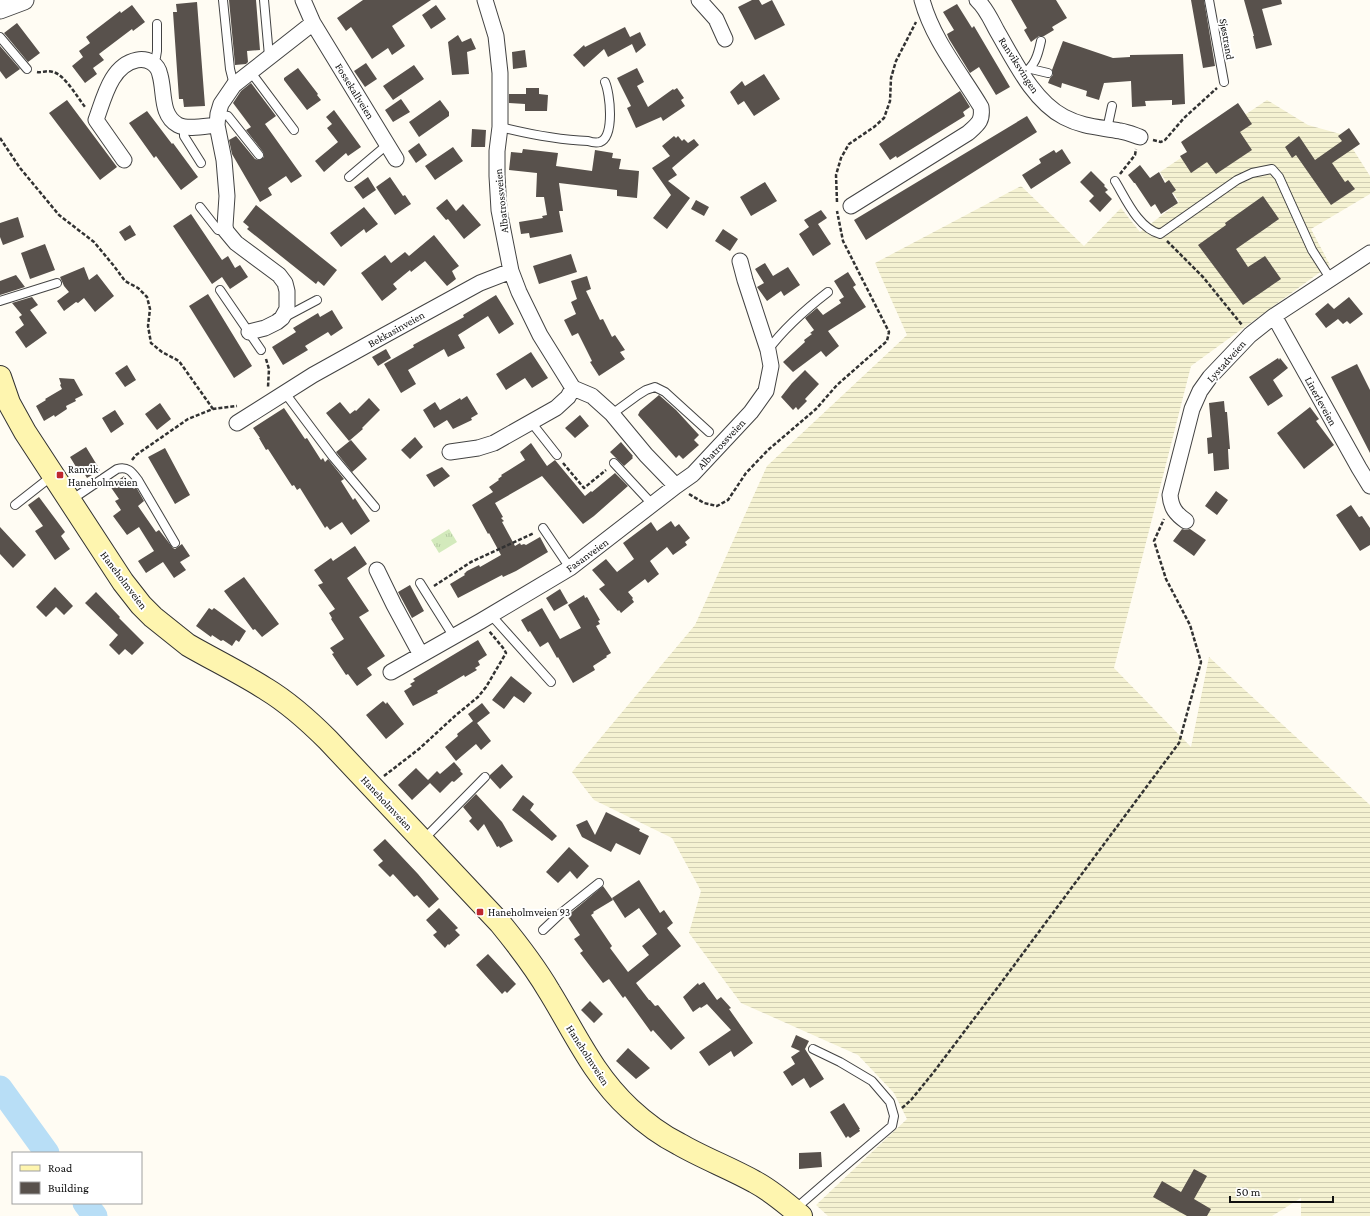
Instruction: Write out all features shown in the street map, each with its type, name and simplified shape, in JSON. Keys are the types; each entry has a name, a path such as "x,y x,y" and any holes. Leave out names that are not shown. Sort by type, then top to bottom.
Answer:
{"main road":[{"name":"Haneholmveien","path":"0,378 16,417 52,476 123,582 141,605 153,617 188,645 266,689 291,706 328,740 494,917 518,945 550,992 589,1060 608,1086 629,1108 649,1125 668,1138 756,1182 798,1213"}],"street":[{"path":"0,9 24,0"},
{"name":"Fossekallveien","path":"303,0 313,23 396,159"},
{"name":"Albatrossveien","path":"485,0 496,36 500,73 500,127 497,151 497,183 500,210 511,271 519,292 540,335 573,388"},
{"path":"699,0 716,19 725,39"},
{"path":"852,206 968,133 979,123 982,115 981,107 937,38 925,11 922,0"},
{"name":"Ranviksvingen","path":"981,1 1027,71 1033,90 1043,101 1064,117 1081,124 1095,128 1120,131 1140,137"},
{"path":"249,332 265,328 282,318 287,309 288,295 285,283 279,275 236,244 226,231 227,189 218,120 221,104 234,85 269,56 313,23"},
{"path":"124,160 96,120 108,89 120,68 130,62 148,60 157,67 160,74 164,103 168,114 175,123 184,128 218,120"},
{"name":"Lystadveien","path":"1171,504 1170,495 1192,408 1195,400 1210,377 1250,335 1274,316 1370,253"},
{"name":"Albatrossveien","path":"676,486 692,474 751,412 762,399 766,391 771,366 768,350 740,261"},
{"name":"Bekkasinveien","path":"237,423 313,375 365,346 480,283 511,271"},
{"name":"Linerleveien","path":"1274,316 1358,468 1370,486"},
{"path":"450,452 487,446 556,408 568,397 573,388 592,396 612,414 646,455 676,486"},
{"name":"Fasanveien","path":"391,672 570,568 676,486"},
{"path":"1171,504 1173,509 1186,522"},
{"path":"377,570 421,655"}],"lane":[{"path":"222,0 230,69 234,85"},
{"path":"264,0 269,56"},
{"name":"Sjøstrand","path":"1209,0 1224,82"},
{"path":"151,62 156,58 157,24"},
{"path":"0,37 27,69"},
{"path":"1042,42 1038,54 1027,71 1048,73"},
{"path":"250,71 294,130"},
{"path":"500,127 524,133 580,141 599,142 604,139 608,131 610,105 608,88 605,82"},
{"path":"1107,129 1112,106"},
{"path":"218,120 228,116 259,155"},
{"path":"184,128 184,136 201,163"},
{"path":"349,177 388,144"},
{"path":"1114,181 1139,219 1152,232 1160,234 1237,180 1252,173 1272,169 1279,177 1312,250 1330,278"},
{"path":"200,207 218,230 226,231"},
{"path":"0,300 57,283"},
{"path":"220,290 261,350"},
{"path":"768,350 781,333 807,308 828,292"},
{"path":"282,318 317,300"},
{"path":"612,414 646,390 655,388 665,392 709,432"},
{"path":"279,397 375,506"},
{"path":"531,422 557,455"},
{"path":"614,463 653,505"},
{"path":"69,501 117,469 125,468 132,472 138,480 175,543"},
{"path":"15,505 52,476"},
{"path":"543,528 570,568"},
{"path":"420,583 454,636"},
{"path":"486,618 551,682"},
{"path":"422,841 485,777"},
{"path":"543,930 570,905 599,883"},
{"path":"813,1049 840,1062 872,1081 890,1102 894,1116"},
{"name":"Haneholmveien","path":"798,1213 832,1177 892,1126 894,1116"}],"path":[{"path":"27,69 41,73 48,71 58,74 96,120"},
{"path":"1114,181 1135,155 1140,137 1158,142 1165,140 1184,118 1224,82"},
{"path":"0,138 20,168 59,215 94,242 114,266 124,281 138,288 147,297 150,309 148,326 151,343 162,352 179,361 213,409"},
{"path":"1160,234 1203,277 1250,335"},
{"path":"261,350 268,362 268,389 279,397"},
{"path":"125,468 136,455 188,419 213,409 243,405"},
{"path":"557,455 584,488 614,463"},
{"path":"894,1116 933,1073 1179,743 1201,662 1190,625 1166,579 1154,541 1171,504"},
{"path":"426,592 471,562 543,528"},
{"path":"371,786 419,749 456,715 478,698 486,687 506,653 486,618"}],"shaded area":[{"path":"1267,100 1308,125 1344,135 1370,176 1370,194 1311,229 1330,265 1191,366 1114,668 1191,747 1209,657 1370,805 1370,1216 1301,1216 1301,1198 1272,1216 828,1216 816,1205 907,1119 894,1093 858,1055 741,1003 689,933 701,891 672,838 594,800 572,772 695,625 767,466 907,335 875,263 1021,186 1084,246 1121,208 1140,232 1179,202 1160,172"}],"green space":[{"path":"449,529 457,542 439,553 431,540"}],"building":[{"path":"229,0 256,0 260,50 247,51 248,62 246,64 235,65"},
{"path":"363,0 431,0 392,26 405,46 392,55 388,48 372,59 351,27 346,31 337,18"},
{"path":"752,0 759,0 762,5 772,0 785,25 755,40 738,7"},
{"path":"1011,0 1056,0 1067,18 1052,27 1054,30 1044,36 1039,36 1031,42 1024,30 1027,28"},
{"path":"1191,0 1204,0 1215,66 1203,68"},
{"path":"1244,0 1281,0 1282,4 1262,9 1272,45 1256,49"},
{"path":"197,2 205,106 184,107 183,99 179,99 173,12 177,12 176,4"},
{"path":"957,4 972,28 974,26 1010,87 996,95 979,67 970,73 949,39 947,34 954,30 943,12"},
{"path":"132,5 145,22 133,31 132,29 99,54 104,60 93,68 97,74 85,83 72,66 83,57 79,51 90,43 86,37 120,11 121,13"},
{"path":"436,5 446,19 431,29 422,15"},
{"path":"17,23 40,53 28,62 4,33"},
{"path":"625,27 630,37 640,32 646,45 636,53 632,44 608,57 604,49 584,67 573,55 584,45 585,47"},
{"path":"458,35 462,42 471,38 476,49 467,52 469,74 452,75 448,42"},
{"path":"1063,41 1113,58 1130,57 1130,55 1183,54 1185,104 1172,105 1172,100 1145,101 1146,106 1132,107 1131,81 1104,83 1099,100 1086,96 1087,91 1062,83 1061,88 1048,83 1053,75 1052,70"},
{"path":"0,46 20,69 6,79 0,71"},
{"path":"525,50 527,67 513,69 512,52"},
{"path":"366,63 377,79 365,87 354,71"},
{"path":"414,65 424,79 393,100 383,86"},
{"path":"298,68 321,100 307,110 284,80 284,78"},
{"path":"637,68 644,82 637,86 648,107 673,89 674,90 677,88 684,98 681,100 685,106 663,121 661,117 636,128 627,108 631,106 617,78"},
{"path":"764,74 780,99 754,116 744,101 738,105 730,92 742,81 745,86"},
{"path":"251,83 276,116 265,124 302,176 291,183 286,176 268,188 272,195 260,202 232,154 229,140 236,136 255,159 259,160 264,157 263,152 246,130 251,127 233,103 241,91"},
{"path":"526,88 539,88 539,94 548,95 547,111 525,111 525,104 509,103 509,94 526,94"},
{"path":"960,91 970,107 963,112 965,116 897,158 896,156 890,160 879,144"},
{"path":"401,99 410,112 393,122 385,110"},
{"path":"67,100 117,167 100,180 49,113"},
{"path":"440,100 449,112 449,116 419,137 409,122"},
{"path":"1238,103 1252,124 1240,132 1252,150 1216,174 1207,162 1191,173 1180,156 1187,152 1181,142"},
{"path":"334,110 361,147 348,156 346,153 324,172 315,161 338,142 327,128 332,124 326,117"},
{"path":"147,111 198,177 181,190 156,156 154,158 129,123"},
{"path":"1027,116 1037,132 866,240 854,220"},
{"path":"1349,128 1360,144 1332,163 1345,182 1348,180 1355,189 1331,205 1296,155 1292,158 1285,147 1299,136 1315,160 1342,141 1338,136"},
{"path":"472,129 486,130 485,147 471,147"},
{"path":"674,136 676,138 678,136 682,141 684,139 688,143 694,139 699,145 672,168 677,175 668,181 690,198 667,229 653,218 671,195 652,168 670,156 662,146"},
{"path":"419,143 427,155 416,163 408,151"},
{"path":"453,147 463,161 435,180 425,166"},
{"path":"523,149 558,153 556,166 592,171 595,150 613,153 612,158 621,159 619,169 639,171 637,198 617,196 617,190 559,183 563,211 559,211 563,232 530,238 529,233 521,234 519,222 543,218 542,216 547,215 544,197 536,197 537,173 509,170 511,152 522,153"},
{"path":"1062,149 1071,163 1031,189 1022,175 1041,163 1039,159 1054,150 1056,153"},
{"path":"1140,165 1150,178 1159,172 1165,183 1169,180 1176,190 1172,193 1178,203 1161,214 1155,204 1151,207 1128,175"},
{"path":"1091,171 1105,185 1104,186 1108,190 1105,192 1112,199 1100,212 1089,201 1094,196 1080,182"},
{"path":"368,177 376,190 363,199 354,187"},
{"path":"390,177 403,196 405,195 411,204 395,215 376,187"},
{"path":"765,182 777,201 751,216 740,197"},
{"path":"1263,196 1279,219 1236,249 1248,267 1265,256 1281,279 1243,305 1198,245 1226,225 1225,223"},
{"path":"447,199 456,211 463,204 481,225 464,239 448,219 446,220 436,208"},
{"path":"696,200 709,207 704,216 691,209"},
{"path":"256,205 337,270 324,286 318,281 316,284 247,229 249,227 243,222"},
{"path":"364,207 378,224 366,233 364,229 341,247 330,233"},
{"path":"821,210 827,218 818,224 831,244 813,256 799,234 809,227 804,220"},
{"path":"191,214 222,260 228,256 235,268 240,265 248,277 230,289 222,277 212,284 173,226"},
{"path":"18,217 24,237 3,245 0,237 0,223"},
{"path":"130,225 136,235 125,241 119,232"},
{"path":"723,229 738,239 730,251 715,241"},
{"path":"434,235 459,266 452,271 456,279 447,286 425,261 411,272 410,270 393,284 397,289 382,301 361,273 385,255 391,263 405,252 409,256"},
{"path":"45,244 55,270 30,279 21,253"},
{"path":"571,254 577,272 539,284 533,266"},
{"path":"765,263 773,276 788,267 800,285 784,296 781,291 767,301 757,287 764,283 755,269"},
{"path":"84,267 89,280 97,274 114,296 95,312 84,298 64,311 57,301 69,292 64,286 60,277"},
{"path":"848,272 856,285 853,287 866,307 828,331 839,346 826,357 821,351 793,372 783,362 805,342 804,340 812,334 810,333 814,330 805,318 817,308 823,315 841,303 839,300 844,297 834,281"},
{"path":"16,275 25,287 0,295 0,281"},
{"path":"587,276 591,289 586,291 600,320 603,319 612,337 615,335 625,350 620,352 625,359 599,376 590,362 592,361 578,333 572,336 564,320 576,314 571,302 577,299 571,281"},
{"path":"208,294 252,366 234,378 189,306"},
{"path":"496,295 514,324 499,334 488,316 458,335 465,348 448,357 444,349 408,370 416,384 401,393 384,364 414,347 413,345 464,317 463,315"},
{"path":"32,297 38,305 30,310 47,333 26,348 15,332 24,325 19,317 22,315 12,303"},
{"path":"1349,297 1363,314 1350,324 1347,321 1343,324 1338,319 1326,328 1315,314 1328,303 1334,309"},
{"path":"332,310 343,328 331,336 328,332 305,346 308,350 283,365 272,347 296,332 293,328 318,313 320,317"},
{"path":"386,349 391,358 378,366 372,357"},
{"path":"531,352 548,378 532,388 525,378 506,390 496,374"},
{"path":"1278,358 1279,360 1280,358 1288,368 1273,380 1283,396 1268,406 1249,377"},
{"path":"1357,364 1370,390 1370,453 1331,377"},
{"path":"127,365 136,380 125,387 115,373"},
{"path":"805,370 819,384 805,399 807,401 798,410 796,407 793,410 781,397"},
{"path":"59,378 74,379 83,395 75,399 76,401 66,406 67,409 55,417 54,415 44,421 36,406 62,389"},
{"path":"659,395 676,410 699,435 694,440 699,445 683,459 679,455 676,458 638,415 640,411"},
{"path":"467,396 478,414 471,418 472,420 453,429 447,420 434,428 423,410 435,402 440,410 460,398 461,400"},
{"path":"369,398 380,410 362,428 363,429 349,441 326,413 340,402 350,414 355,410 356,411"},
{"path":"1224,401 1225,412 1227,412 1230,449 1228,449 1229,469 1214,471 1213,453 1208,454 1207,438 1212,437 1209,403"},
{"path":"160,403 171,419 157,430 145,414"},
{"path":"1310,407 1319,419 1316,421 1334,445 1304,469 1277,433"},
{"path":"284,408 305,439 307,438 321,460 323,458 325,462 328,459 344,479 341,481 353,500 355,498 370,521 351,535 342,522 330,530 327,526 325,528 300,488 297,490 294,485 292,486 268,449 266,450 253,428"},
{"path":"115,410 124,424 111,433 102,418"},
{"path":"580,415 589,426 575,438 565,428"},
{"path":"415,437 423,447 410,459 401,450"},
{"path":"351,440 367,459 352,472 336,452"},
{"path":"621,442 633,456 633,458 624,466 610,452"},
{"path":"531,443 547,466 555,460 585,496 615,473 628,486 583,524 542,476 495,503 503,517 501,518 504,521 502,522 515,546 520,543 521,545 526,545 540,537 548,552 516,571 503,577 502,575 458,598 450,584 465,575 464,574 467,571 479,565 480,567 501,555 472,505 493,492 489,487 499,480 498,479 502,476 501,475 525,460 520,452"},
{"path":"86,447 100,470 87,478 84,473 81,475 70,457"},
{"path":"165,448 190,495 175,504 148,457"},
{"path":"442,467 450,476 434,487 426,475"},
{"path":"124,476 134,489 136,487 144,501 138,506 156,532 159,530 175,549 182,544 190,556 180,562 186,570 174,578 163,562 146,573 138,561 154,551 139,527 127,535 113,516 121,510 115,501 119,499 110,486"},
{"path":"1216,491 1228,500 1217,515 1205,506"},
{"path":"39,497 65,532 61,536 70,549 55,560 35,531 43,526 28,505"},
{"path":"1351,505 1359,517 1362,516 1370,528 1370,545 1360,551 1336,515"},
{"path":"671,521 675,527 679,524 690,538 685,542 687,545 673,555 667,547 650,561 659,574 648,583 645,579 628,592 633,598 632,599 634,602 621,613 599,589 605,585 592,570 606,559 617,572 634,559 623,543 651,522 657,531"},
{"path":"0,527 26,555 13,568 0,554"},
{"path":"1182,529 1190,529 1206,540 1194,556 1173,541"},
{"path":"355,546 367,564 347,578 369,611 359,617 385,656 367,668 372,675 357,686 348,674 346,675 332,654 334,653 330,648 344,639 331,619 332,618 329,613 335,609 318,585 323,583 314,570 331,558 333,561"},
{"path":"244,577 279,624 262,637 255,629 253,630 224,591"},
{"path":"410,585 424,611 412,618 398,592"},
{"path":"55,587 73,606 64,615 56,607 46,617 36,607"},
{"path":"560,589 568,603 554,611 546,598"},
{"path":"96,592 144,643 132,655 125,649 119,655 109,645 118,635 85,603"},
{"path":"584,595 585,598 587,597 600,620 598,621 600,624 596,626 611,653 593,666 595,670 573,683 548,642 540,647 521,620 542,608 560,639 581,628 568,605"},
{"path":"209,608 212,610 214,608 246,631 239,642 236,640 232,646 212,635 211,637 196,626"},
{"path":"478,640 487,655 478,661 480,665 475,668 477,670 465,677 464,675 437,691 438,693 413,706 404,691 412,686 410,684 415,681 413,679"},
{"path":"511,676 532,693 524,703 514,696 504,709 492,700"},
{"path":"383,701 386,704 387,702 404,724 386,739 366,715"},
{"path":"482,703 490,713 477,723 491,741 481,750 476,744 456,761 445,747 458,736 457,734 473,721 468,714"},
{"path":"454,762 463,774 454,782 452,781 440,793 430,783 412,800 398,785 416,768 428,780 437,771 440,774"},
{"path":"502,764 513,777 500,789 490,778 490,775"},
{"path":"476,794 502,822 513,841 500,848 499,846 497,847 484,824 478,831 469,821 472,818 463,807"},
{"path":"523,795 534,804 530,810 557,836 552,841 512,810"},
{"path":"606,812 640,829 639,831 649,836 640,855 616,843 611,852 582,837 576,825 587,820 595,835"},
{"path":"385,839 439,899 429,908 417,895 414,897 393,874 390,877 378,865 383,861 373,850"},
{"path":"569,847 589,866 577,879 570,871 558,883 546,872"},
{"path":"639,880 660,913 664,910 673,923 667,928 681,946 636,983 655,1006 658,1005 685,1038 671,1050 653,1030 651,1032 625,996 623,998 609,979 603,983 580,953 583,951 574,939 580,935 567,916 603,886 613,900 593,912 594,913 591,915 612,946 610,948 628,972 649,955 642,946 657,934 639,908 625,918 612,898"},
{"path":"439,908 458,928 455,930 460,935 445,948 433,935 437,932 426,920"},
{"path":"488,954 516,984 507,993 505,991 502,994 476,965"},
{"path":"704,982 717,1000 721,997 731,1008 729,1009 753,1043 734,1057 731,1051 709,1066 699,1052 731,1030 707,1004 693,1012 683,997 698,983 699,985"},
{"path":"590,1001 603,1014 594,1023 581,1010"},
{"path":"796,1035 809,1041 805,1049 824,1079 810,1088 804,1078 792,1086 783,1072 795,1064 791,1057 800,1051 791,1047"},
{"path":"628,1048 650,1068 636,1079 616,1061"},
{"path":"844,1103 860,1129 860,1131 850,1138 848,1136 846,1138 830,1112"},
{"path":"821,1152 822,1167 799,1169 799,1153"},
{"path":"1194,1169 1207,1176 1194,1199 1211,1209 1207,1216 1187,1216 1153,1197 1162,1181 1181,1192"}],"waterway":[{"path":"0,1088 46,1152"},
{"path":"86,1204 95,1216"}],"place":[{"name":"Ranvik Haneholmveien","path":"60,475"},
{"name":"Haneholmveien 93","path":"480,912"}]}
